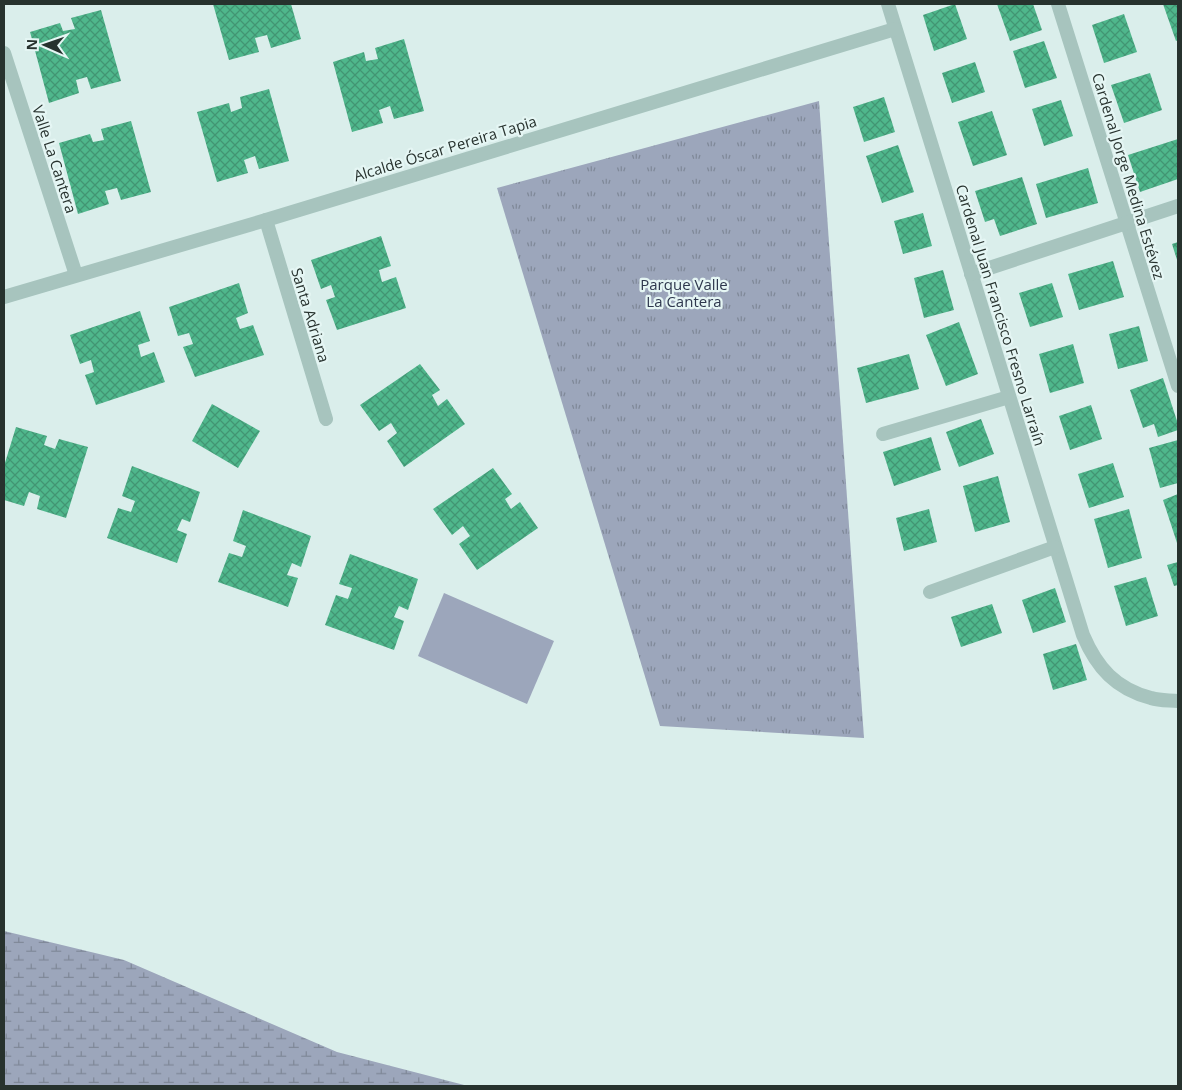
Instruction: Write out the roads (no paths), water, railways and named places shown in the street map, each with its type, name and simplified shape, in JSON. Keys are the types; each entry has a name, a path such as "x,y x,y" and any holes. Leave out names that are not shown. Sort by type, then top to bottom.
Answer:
{"street":[{"name":"Cardenal Juan Francisco Fresno Larraín","path":"888,4 1083,635 1091,654 1103,671 1119,684 1135,693 1153,699 1178,702"},
{"name":"Cardenal Jorge Medina Estévez","path":"1058,4 1178,386"},
{"name":"Alcalde Óscar Pereira Tapia","path":"4,297 266,220 895,29"},
{"name":"Valle La Cantera","path":"4,53 76,275"},
{"path":"971,274 1178,206"},
{"name":"Santa Adriana","path":"266,220 326,419"},
{"path":"884,434 1010,397"},
{"path":"930,592 1055,547"}],"park label":[{"name":"Parque Valle La Cantera","path":"684,292"}]}
